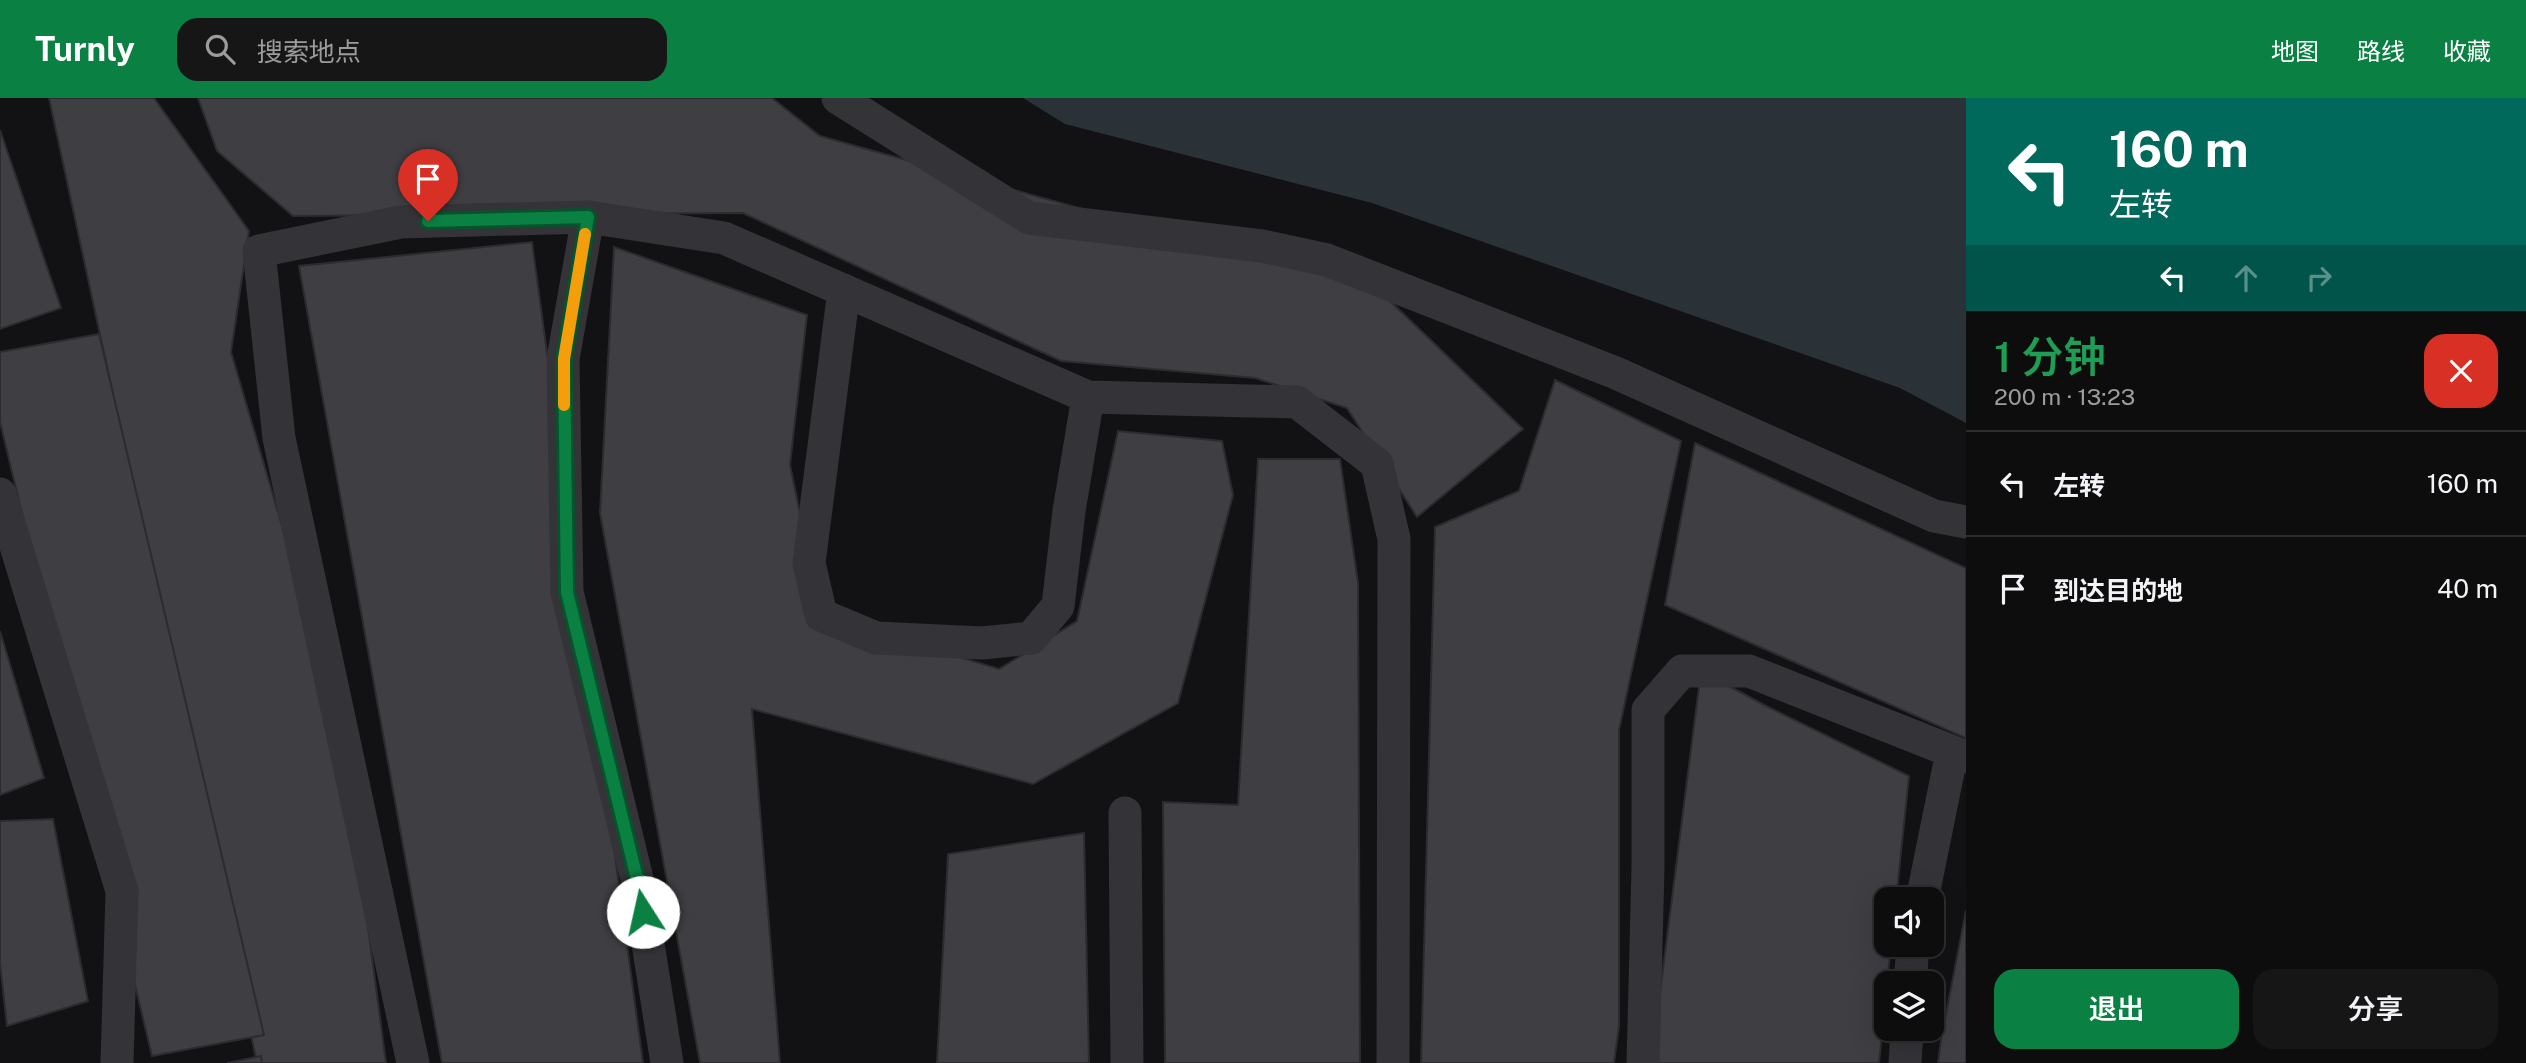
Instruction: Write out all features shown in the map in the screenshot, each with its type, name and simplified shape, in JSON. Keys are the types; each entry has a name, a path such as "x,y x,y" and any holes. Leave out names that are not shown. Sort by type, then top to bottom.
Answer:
{"street":[{"path":"838,98 1029,218 1262,246 1327,260 1616,373 1934,516 1966,522"},
{"path":"588,217 564,359 567,592 639,887 667,1063"},
{"path":"413,1063 279,438 259,251 401,222 588,217 724,238 1087,397 1297,402 1377,464 1394,539 1393,1063"},
{"path":"844,290 809,563 821,615 877,638 982,643 1031,638 1058,606 1069,511 1087,397"},
{"path":"0,494 122,891 117,1063"},
{"path":"1643,1063 1648,868 1648,710 1682,671 1749,671 1959,755 1925,887"},
{"path":"1125,813 1127,1063"},
{"path":"1905,1063 1906,1041"}],"shaded area":[{"path":"1023,98 1966,98 1966,423 1900,388 1372,203 1065,124"}],"building":[{"path":"49,98 154,98 249,231 231,352 342,730 386,1063 257,1063"},
{"path":"198,98 772,98 820,136 1187,238 1362,274 1523,429 1417,517 1347,408 1255,378 1061,361 743,213 293,216 217,151"},
{"path":"0,130 61,308 0,329"},
{"path":"532,242 643,1063 442,1063 299,266"},
{"path":"614,247 807,315 790,465 821,615 999,669 1077,621 1118,431 1222,441 1233,495 1178,703 1033,784 752,709 780,1063 700,1063 600,513"},
{"path":"99,334 264,1035 152,1056 0,422 0,352"},
{"path":"1555,380 1681,441 1619,730 1619,1026 1614,1063 1421,1063 1435,527 1519,491"},
{"path":"1695,443 1966,568 1966,738 1665,605"},
{"path":"1258,459 1340,459 1358,583 1360,1063 1165,1063 1163,802 1238,805"},
{"path":"0,631 44,778 0,795"},
{"path":"1701,671 1909,776 1897,887 1874,887 1874,957 1890,957 1888,971 1874,971 1874,1041 1881,1041 1879,1063 1651,1063"},
{"path":"53,819 88,1001 7,1026 0,963 0,821"},
{"path":"1084,833 1089,1063 937,1063 948,854"},
{"path":"1966,910 1966,1063 1938,1063 1941,1041 1944,1041 1944,1024"},
{"path":"261,1056 262,1063 227,1063"}],"slow traffic":[{"path":"564,405 564,359 585,234"}],"route":[{"path":"428,221 588,217 564,359 567,592 643,912"}]}
